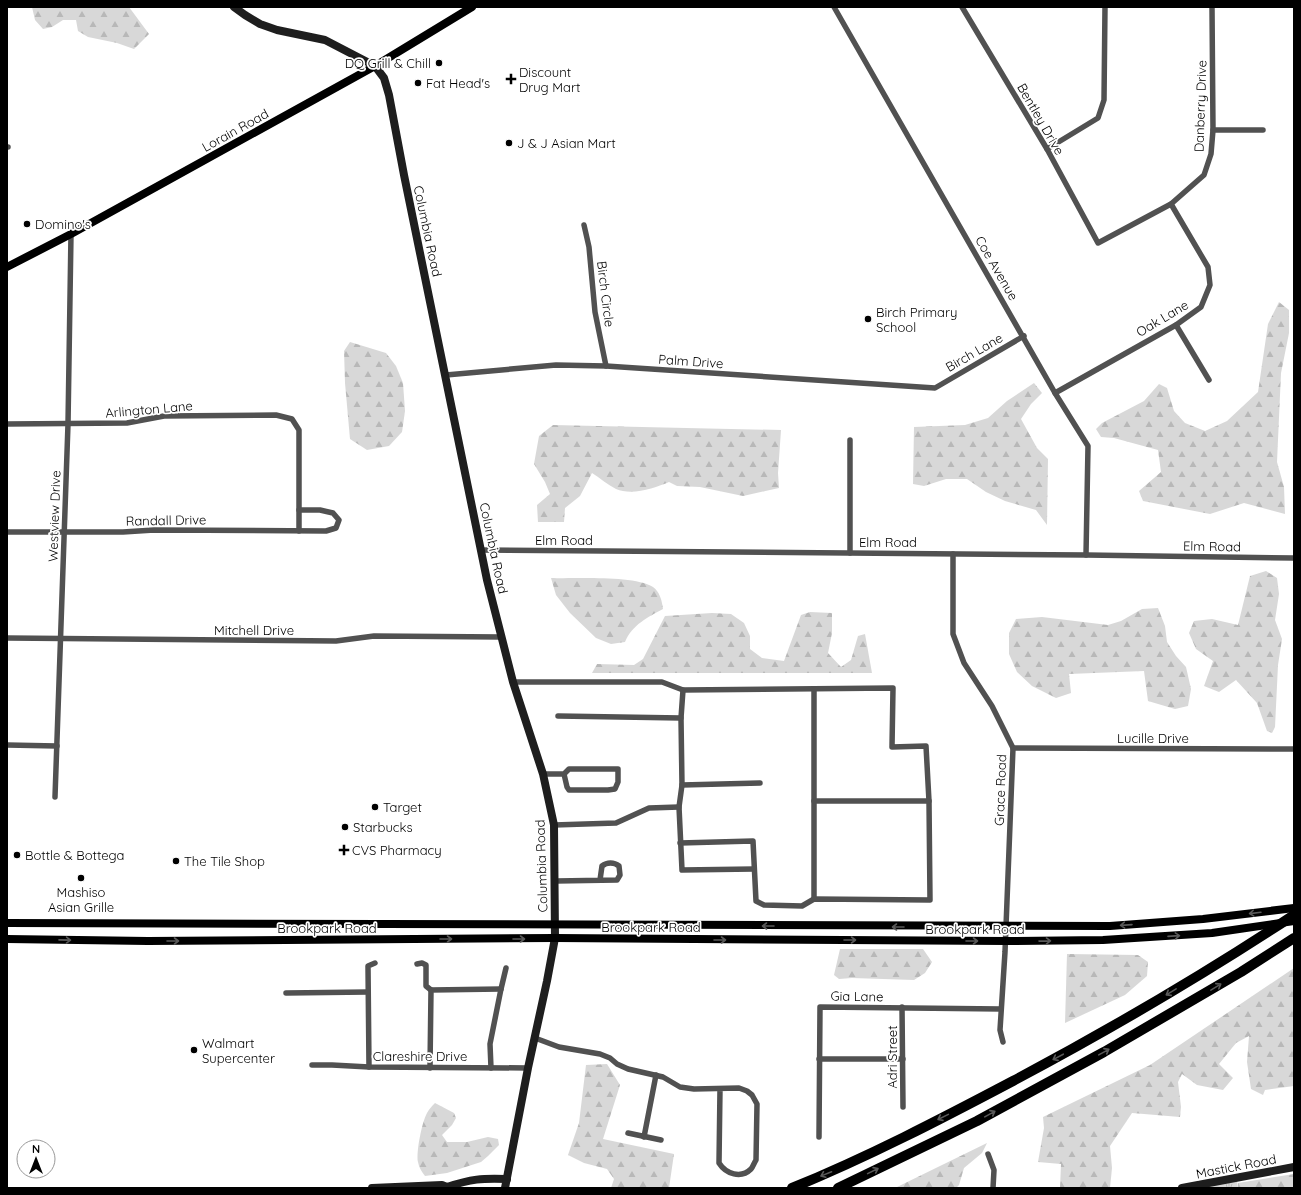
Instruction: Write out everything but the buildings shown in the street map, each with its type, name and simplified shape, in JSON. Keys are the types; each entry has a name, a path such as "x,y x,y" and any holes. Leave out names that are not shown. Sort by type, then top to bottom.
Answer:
{"highway":[{"path":"792,1188 837,1170 973,1102 1092,1038 1241,950 1294,915"},
{"path":"838,1188 977,1121 1090,1060 1222,983 1291,940"}],"main road":[{"name":"Lorain Road","path":"7,267 71,234 375,66 472,7"},
{"name":"Brookpark Road","path":"7,923 555,926 1110,926 1203,919 1294,908"},
{"name":"Brookpark Road","path":"7,939 156,941 556,938 1006,941 1103,940 1219,932 1294,921"}],"street":[{"path":"234,7 260,24 277,30 325,40 375,66"},
{"name":"Coe Avenue","path":"834,7 1024,336 1055,393 1088,446 1086,555"},
{"name":"Bentley Drive","path":"962,7 1047,149 1098,243"},
{"path":"1047,149 1098,118 1104,100 1105,7"},
{"name":"Danberry Drive","path":"1098,243 1171,204 1204,175 1211,154 1213,130 1212,7"},
{"name":"Columbia Road","path":"375,66 384,78 389,95 481,550 501,637 513,682 543,774 554,825 556,938 534,1038 505,1188"},
{"path":"1213,130 1263,130"},
{"name":"Oak Lane","path":"1055,393 1176,325 1201,307 1210,285 1208,266 1171,204"},
{"name":"Birch Circle","path":"584,225 589,247 595,312 606,366"},
{"name":"Westview Drive","path":"56,797 68,424 71,234"},
{"path":"1176,325 1209,380"},
{"name":"Birch Lane","path":"935,388 1024,336"},
{"name":"Palm Drive","path":"446,375 556,365 606,366 935,388"},
{"name":"Arlington Lane","path":"7,424 126,423 164,416 276,415 292,419 300,430 300,510"},
{"path":"850,440 850,553"},
{"path":"299,531 300,510"},
{"name":"Randall Drive","path":"7,532 123,532 154,530 326,531 336,528 339,520 333,513 320,510 300,510"},
{"name":"Elm Road","path":"481,550 1294,558"},
{"name":"Grace Road","path":"953,554 953,634 964,663 992,706 1013,748 1006,941 1000,1030 1003,1042"},
{"name":"Mitchell Drive","path":"7,638 336,641 374,636 501,637"},
{"path":"513,682 662,682 683,690 814,690 893,688 892,747 926,746 929,801 930,900 814,899 802,906 764,905 756,901 753,841 680,843"},
{"path":"683,690 681,718 682,785 680,807 682,870 754,869"},
{"path":"814,690 814,899"},
{"path":"558,716 681,718"},
{"path":"7,746 57,746"},
{"name":"Lucille Drive","path":"1013,748 1294,749"},
{"path":"543,774 564,774 569,769 618,769 618,782 615,789 569,790 564,774"},
{"path":"682,785 760,783"},
{"path":"814,801 929,801"},
{"path":"554,825 616,823 649,808 680,807"},
{"path":"556,881 600,880"},
{"path":"369,1067 368,966 376,963"},
{"path":"417,964 422,963 426,966 426,986 431,990 501,989"},
{"path":"491,1068 490,1044 506,968"},
{"path":"430,1068 431,990"},
{"path":"286,993 368,992"},
{"name":"Gia Lane","path":"819,1137 820,1007 1001,1009"},
{"name":"Adri Street","path":"902,1007 903,1107"},
{"path":"534,1038 559,1047 600,1054 628,1069 663,1077 680,1087 739,1088 747,1091 752,1095 757,1104 756,1160 752,1168 739,1175 727,1172 722,1168 720,1163 720,1088"},
{"path":"819,1059 903,1059"},
{"name":"Clareshire Drive","path":"312,1065 332,1064 369,1067 430,1068 528,1068"},
{"path":"644,1137 656,1075"},
{"path":"628,1133 661,1140"},
{"path":"988,1154 994,1170 993,1188"},
{"name":"Mastick Road","path":"1182,1188 1223,1184 1294,1167"},
{"path":"372,1188 442,1185 447,1188 468,1180 484,1178 507,1179"}],"green space":[{"path":"32,7 129,7 149,34 134,49 117,43 88,37 78,31 76,20 63,20 52,27 43,29 35,20"},
{"path":"1279,302 1289,310 1289,333 1281,373 1277,462 1284,487 1285,514 1244,503 1210,514 1143,501 1139,491 1161,472 1158,450 1114,438 1101,437 1096,429 1102,423 1144,401 1159,384 1167,388 1174,411 1185,423 1205,431 1227,421 1258,392 1268,324"},
{"path":"350,342 386,353 396,366 403,383 405,411 402,432 389,446 367,450 350,439 344,351"},
{"path":"1034,383 1042,393 1031,404 1021,419 1037,448 1048,459 1047,525 1036,510 1005,501 986,492 967,479 946,479 924,486 913,484 914,427 965,425 988,418 1007,401"},
{"path":"553,425 781,430 778,473 779,488 743,496 700,487 677,486 669,482 650,489 629,492 610,486 592,473 580,496 565,508 564,522 538,522 537,505 550,494 545,482 534,464 539,436"},
{"path":"1266,571 1277,578 1279,594 1275,620 1282,639 1278,665 1275,727 1272,733 1267,731 1257,703 1236,680 1219,692 1204,686 1213,661 1196,649 1189,633 1194,621 1212,619 1238,625 1250,576"},
{"path":"551,578 619,579 644,583 653,587 657,591 663,609 646,618 636,626 625,642 611,644 596,638 570,613 556,595"},
{"path":"1158,608 1165,626 1167,642 1176,656 1186,667 1191,689 1188,706 1175,709 1148,701 1144,671 1069,674 1071,693 1056,698 1032,686 1017,672 1009,654 1009,633 1016,619 1042,617 1108,625 1121,621 1142,609"},
{"path":"810,612 832,613 832,633 828,653 841,667 851,660 858,636 865,634 872,673 592,673 597,664 634,665 643,659 665,616 712,613 731,614 744,623 750,636 750,649 762,658 784,661 801,615"},
{"path":"840,949 923,949 932,962 925,973 914,980 839,979 834,975"},
{"path":"1067,954 1138,955 1148,962 1147,976 1125,995 1065,1023"},
{"path":"1294,968 1294,1086 1265,1090 1263,1095 1251,1089 1247,1062 1249,1036 1236,1043 1219,1064 1233,1078 1223,1090 1197,1085 1182,1074 1178,1082 1181,1107 1180,1117 1132,1113 1110,1146 1112,1168 1110,1188 1060,1188 1061,1164 1038,1162 1044,1128 1043,1117 1150,1065"},
{"path":"607,1064 620,1085 603,1139 674,1154 669,1188 611,1188 614,1179 607,1169 584,1163 568,1155 579,1123 586,1065"},
{"path":"435,1103 454,1113 456,1118 452,1125 442,1135 447,1142 467,1142 488,1137 498,1139 499,1145 481,1162 447,1173 425,1176 418,1162 419,1144 425,1117"},
{"path":"987,1143 982,1153 964,1168 959,1185 956,1188 895,1188"},
{"path":"1294,1174 1294,1188 1238,1188 1238,1183"},
{"path":"1237,1180 1238,1188 1194,1188"}],"place":[{"name":"DQ Grill & Chill","path":"439,63"},
{"name":"Discount Drug Mart","path":"511,79"},
{"name":"Fat Head's","path":"418,83"},
{"name":"J & J Asian Mart","path":"509,143"},
{"name":"Domino's","path":"27,224"},
{"name":"Birch Primary School","path":"868,319"},
{"name":"Target","path":"375,807"},
{"name":"Starbucks","path":"345,827"},
{"name":"CVS Pharmacy","path":"344,850"},
{"name":"Bottle & Bottega","path":"17,855"},
{"name":"The Tile Shop","path":"176,861"},
{"name":"Mashiso Asian Grille","path":"81,878"},
{"name":"Walmart Supercenter","path":"194,1050"}]}
